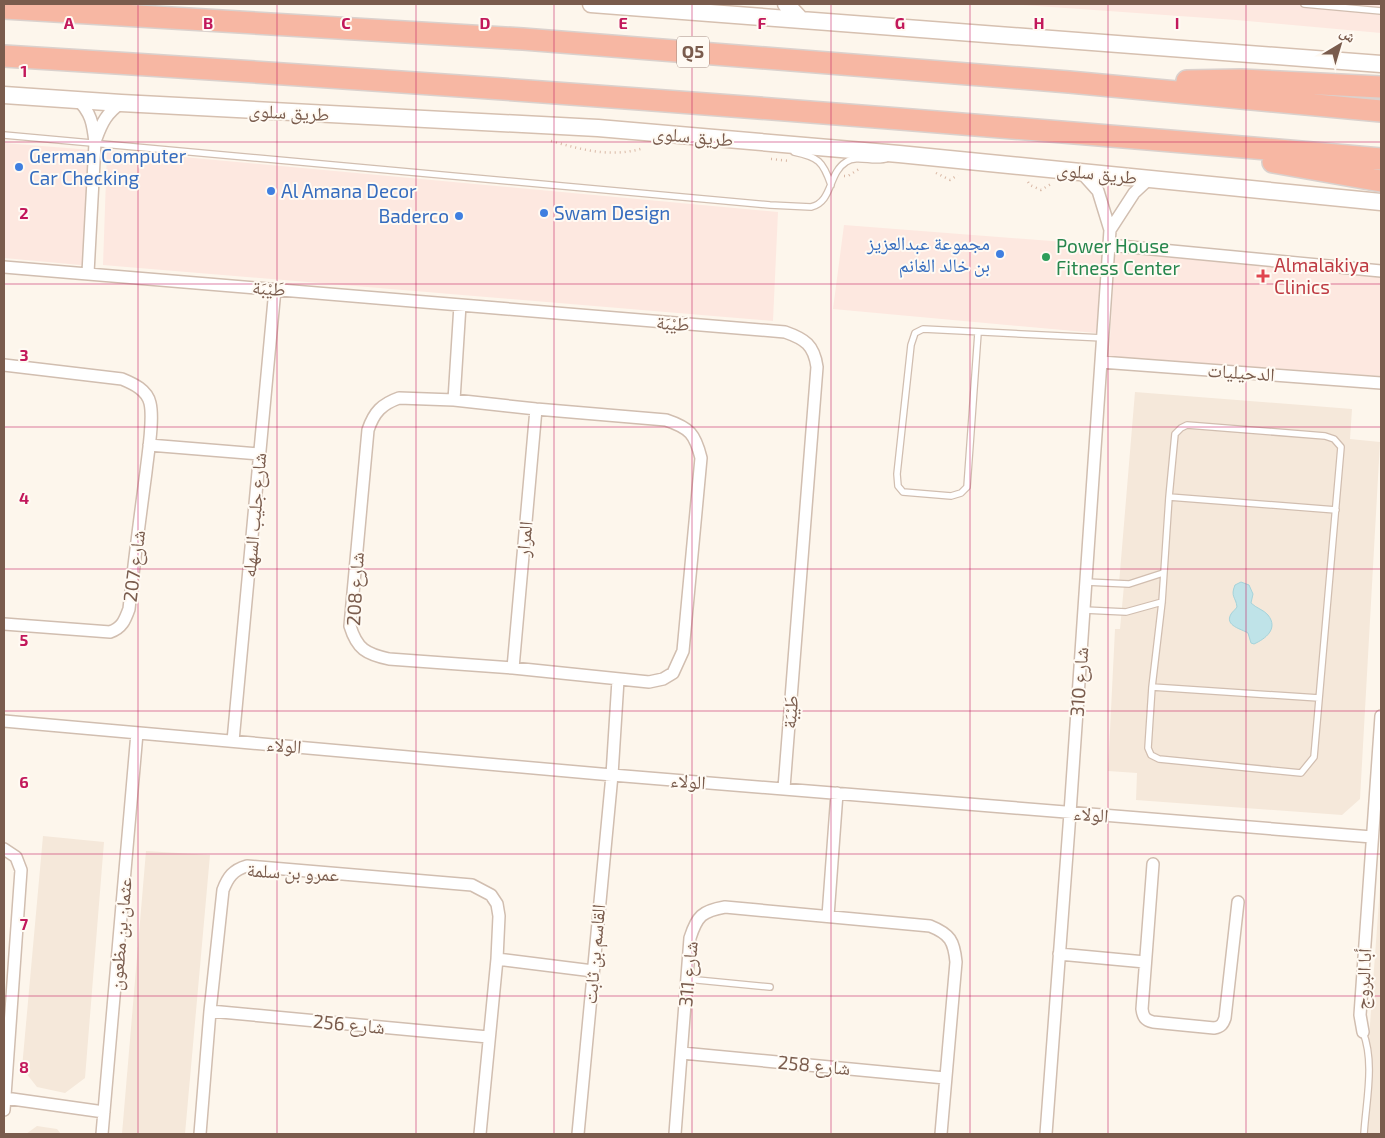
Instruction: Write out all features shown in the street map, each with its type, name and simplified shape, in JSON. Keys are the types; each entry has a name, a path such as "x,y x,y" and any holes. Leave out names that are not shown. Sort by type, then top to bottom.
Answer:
{"highway":[{"name":"Q5","path":"4,8 523,38 1068,82 1381,111"},
{"name":"طريق سلوى","path":"4,56 266,72 1130,137 1381,159"},
{"path":"1068,82 1241,80 1381,87"},
{"path":"1130,137 1381,181"}],"main road":[{"path":"591,4 1381,64"},
{"path":"748,16 761,4"},
{"path":"786,4 801,20"},
{"name":"طريق سلوى","path":"4,95 598,128 1080,171 1378,204"}],"street":[{"path":"77,99 90,113 95,143 88,273"},
{"path":"95,143 104,118 121,103"},
{"name":"شارع 310","path":"1046,1134 1110,230 1098,190 1080,171"},
{"name":"شارع 310","path":"1110,230 1134,193 1149,179"},
{"path":"1109,245 1381,271"},
{"name":"طَيْبَة","path":"4,267 785,332 797,336 808,344 815,354 817,367 784,788"},
{"name":"شارع جليب السهله","path":"233,741 275,289"},
{"path":"454,400 460,305"},
{"name":"الدحيليات","path":"1101,362 1381,383"},
{"name":"شارع 207","path":"4,365 122,379 144,391 150,402 151,413 149,445 129,609 124,622 117,629 110,632 4,624"},
{"name":"شارع 208","path":"399,398 454,400 666,420 679,424 691,432 698,443 702,458 684,651 673,673 663,679 649,682 513,668 389,659 373,656 361,648 353,639 350,626 368,430 372,418 379,408 399,398"},
{"name":"المرار","path":"513,668 536,409"},
{"path":"149,445 260,454"},
{"path":"612,775 618,680"},
{"name":"أبا البروج","path":"1363,1032 1360,1015 1381,716"},
{"name":"الولاء","path":"4,720 612,775 1372,836"},
{"name":"عثمان بن مظعون","path":"102,1134 137,733"},
{"name":"القاسم بن ثابت","path":"578,1134 612,775"},
{"path":"828,916 838,793"},
{"path":"4,849 16,857 21,870 7,1023 4,1110"},
{"path":"1153,864 1142,1009 1146,1020 1161,1023 1219,1027 1225,1018 1238,902"},
{"name":"عمرو بن سلمة","path":"200,1134 210,1011 223,890 231,874 237,869 247,866 472,885 491,895 497,904 499,916 497,959 480,1134"},
{"name":"شارع 311","path":"675,1134 690,938 694,925 702,913 725,907 930,926 942,931 950,938 955,948 956,962 941,1134"},
{"path":"1059,954 1145,962"},
{"path":"497,959 593,971"},
{"name":"شارع 256","path":"210,1011 488,1037"},
{"name":"شارع 258","path":"682,1053 945,1078"},
{"path":"5,1098 104,1112"}],"lane":[{"path":"1304,4 1381,11"},
{"path":"4,135 778,206 811,207 818,206 827,195 834,177 845,162 854,159 882,161 900,154"},
{"path":"766,142 790,152 810,155 818,160 825,167 831,185"},
{"path":"978,333 967,487 961,494 951,496 903,492 898,486 897,474 911,345 915,333 923,329 1103,338"},
{"path":"1187,425 1325,436 1334,439 1341,447 1336,510 1314,757 1301,773 1159,760 1151,755 1148,748 1152,687 1162,602 1175,434 1187,425"},
{"path":"1169,498 1336,510"},
{"path":"1086,582 1129,584 1163,573"},
{"path":"1084,610 1126,612 1162,602"},
{"path":"1152,687 1319,698"},
{"path":"687,979 770,987"},
{"path":"1363,1032 1368,1046 1369,1066 1364,1134"}],"path":[{"path":"544,139 588,151 627,153 648,146"},
{"path":"765,159 794,162"},
{"path":"834,177 848,176 861,168"},
{"path":"928,171 950,180 960,173"},
{"path":"1027,179 1030,184 1042,190 1053,181"}],"shaded area":[{"path":"1008,4 1381,4 1381,33 1236,20"},
{"path":"4,143 92,150 91,266 4,258"},
{"path":"107,150 778,212 773,321 103,265"},
{"path":"844,225 1103,245 1096,333 833,309"},
{"path":"1115,253 1381,276 1381,376 1109,356"},
{"path":"1135,392 1352,409 1350,439 1380,442 1360,799 1342,815 1136,800 1137,773 1108,771 1115,629 1120,629 1124,585 1119,584"},
{"path":"43,836 104,842 85,1078 65,1093 37,1087 22,1068"},
{"path":"146,851 210,855 185,1134 122,1134"},
{"path":"1381,873 1381,1134 1362,1134"},
{"path":"37,1126 57,1129 61,1134 26,1134"}],"water":[{"path":"1241,582 1249,585 1253,594 1251,603 1266,613 1271,620 1272,625 1269,633 1254,644 1251,643 1248,633 1232,624 1229,618 1237,607 1233,595 1235,585"}],"place":[{"name":"German Computer Car Checking","path":"19,167"},
{"name":"Al Amana Decor","path":"271,191"},
{"name":"Swam Design","path":"544,213"},
{"name":"Baderco","path":"459,216"},
{"name":"مجموعة عبدالعزيز بن خالد الغانم","path":"1000,254"},
{"name":"Power House Fitness Center","path":"1046,257"},
{"name":"Almalakiya Clinics","path":"1263,276"}]}
